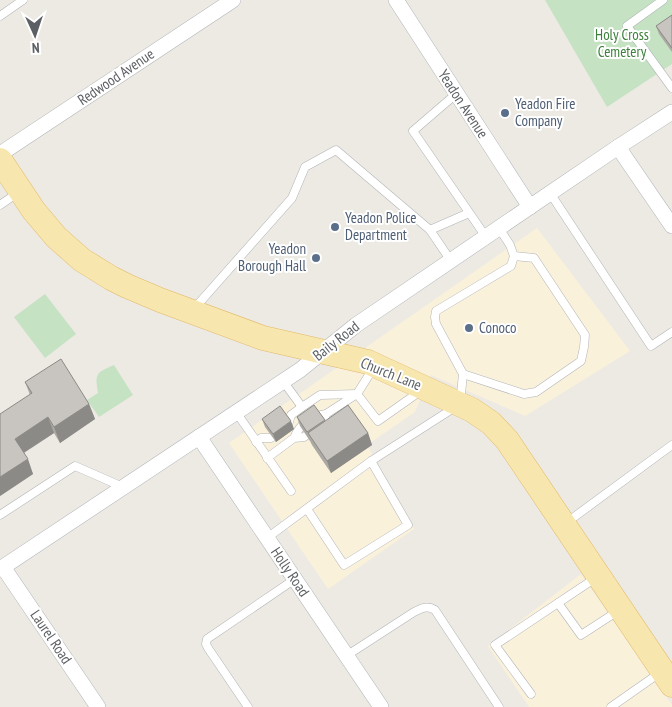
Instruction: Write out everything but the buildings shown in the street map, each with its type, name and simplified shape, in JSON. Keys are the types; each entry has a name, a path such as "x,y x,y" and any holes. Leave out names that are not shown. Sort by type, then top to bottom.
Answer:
{"main road":[{"name":"Church Lane","path":"0,160 44,224 56,237 82,260 126,286 264,338 368,362 482,416 499,430 507,440 667,678"}],"street":[{"name":"Redwood Avenue","path":"0,154 233,0"},
{"name":"Yeadon Avenue","path":"396,0 530,207"},
{"name":"Baily Road","path":"2,568 300,370 356,325 672,112"},
{"path":"618,147 672,226"},
{"name":"Holly Road","path":"199,437 381,707"},
{"name":"Laurel Road","path":"2,568 98,707"}],"lane":[{"path":"0,16 23,0"},
{"path":"663,0 627,26 672,88"},
{"path":"456,94 413,131 486,237"},
{"path":"192,312 292,198 305,167 336,150 430,230 451,261"},
{"path":"0,205 21,191"},
{"path":"550,193 652,346 672,332"},
{"path":"430,230 469,213"},
{"path":"266,538 371,462 460,404 463,374 436,324 436,311 511,266 514,256 510,245 499,228"},
{"path":"463,374 524,394 536,392 581,361 585,334 534,258 514,256"},
{"path":"267,458 294,438 304,437 322,424 326,414 357,394 375,365"},
{"path":"283,381 302,407"},
{"path":"357,394 378,421 425,388"},
{"path":"259,440 271,438 288,425 291,416 320,395 357,394"},
{"path":"236,412 259,440 267,458 291,491"},
{"path":"282,416 291,416"},
{"path":"259,440 264,430"},
{"path":"564,524 672,445"},
{"path":"307,508 344,565 408,525 371,462"},
{"path":"0,515 75,466 123,487"},
{"path":"531,694 495,645 599,576"},
{"path":"248,707 208,648 206,644 207,638 295,579"},
{"path":"558,603 581,635 621,609"},
{"path":"346,656 414,612 422,608 431,607 435,610 499,707"},
{"path":"611,707 667,678"}],"shaded area":[{"path":"537,228 630,351 525,416 431,375 415,412 367,445 414,529 328,589 229,443"},
{"path":"581,574 672,707 529,707 488,646"}],"green space":[{"name":"Holy Cross Cemetery","path":"545,0 672,0 672,64 607,107"},
{"path":"45,294 76,334 45,358 14,317"},
{"path":"114,365 133,395 99,417 87,400 98,393 97,378 100,372"}],"place":[{"name":"Yeadon Fire Company","path":"505,113"},
{"name":"Yeadon Police Department","path":"335,227"},
{"name":"Yeadon Borough Hall","path":"316,258"},
{"name":"Conoco","path":"469,328"}]}
